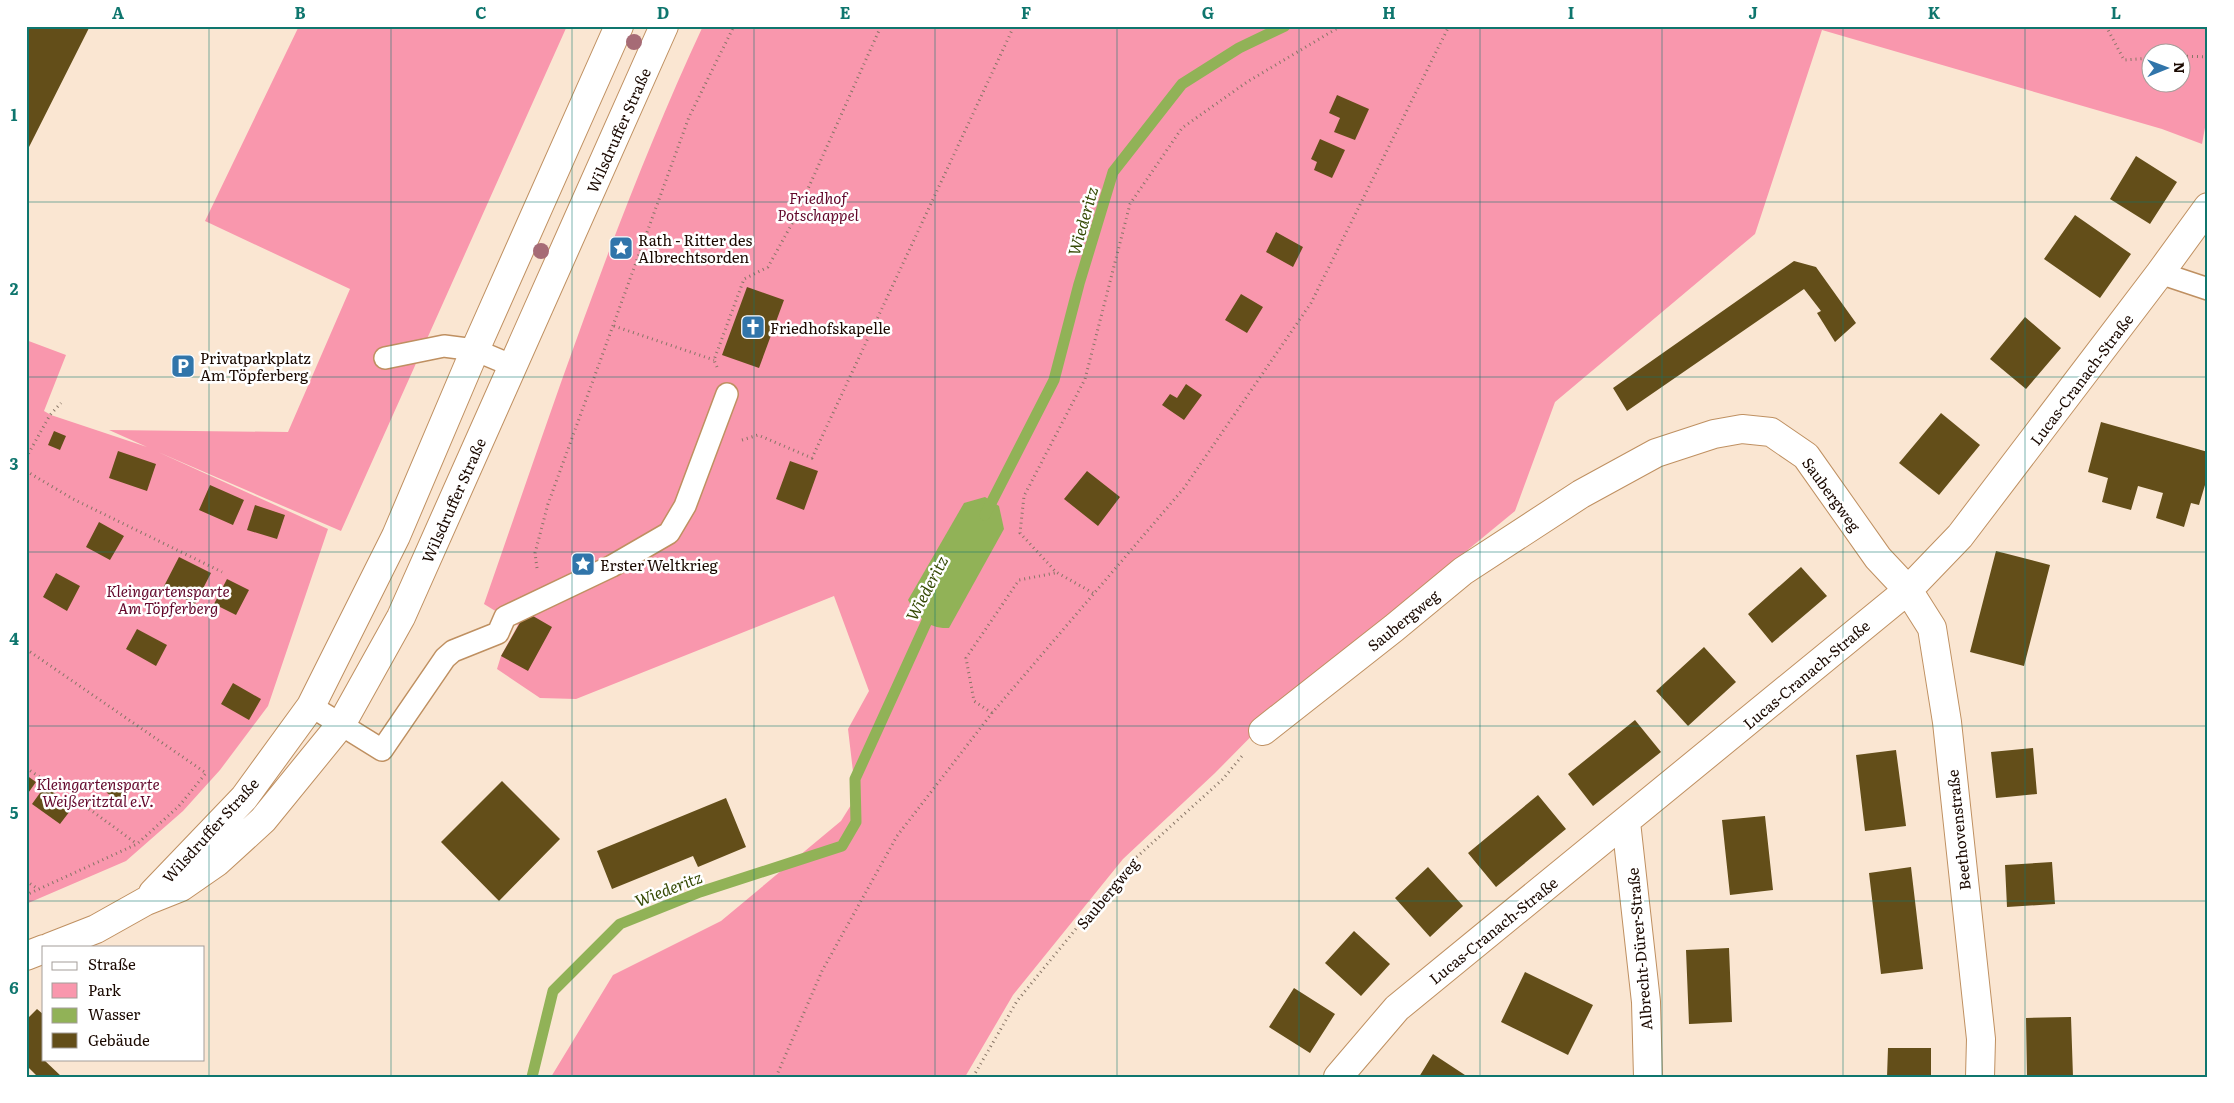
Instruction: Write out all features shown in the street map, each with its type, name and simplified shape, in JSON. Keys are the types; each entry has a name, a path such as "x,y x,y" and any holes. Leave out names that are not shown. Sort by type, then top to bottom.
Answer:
{"street":[{"name":"Wilsdruffer Straße","path":"146,901 244,798 311,706 396,536 475,350 619,26"},
{"name":"Wilsdruffer Straße","path":"53,946 96,929 146,901 182,887 217,862 263,820 342,724 401,617 664,26"},
{"name":"Lucas-Cranach-Straße","path":"1338,1077 1397,1008 1908,590 1960,536 2160,274 2208,207"},
{"name":"Saubergweg","path":"1263,730 1394,628 1463,571 1581,494 1656,453 1714,434 1742,429 1771,432 1806,456 1878,558 1908,590"},
{"name":"Beethovenstraße","path":"1908,590 1932,628 1947,722 1981,1039 1980,1077"},
{"name":"Albrecht-Dürer-Straße","path":"1626,822 1646,1002 1648,1077"},
{"path":"26,956 42,950"}],"lane":[{"path":"2160,274 2208,289"},
{"path":"385,358 444,346 475,350 513,366"},
{"path":"311,706 382,750 446,658 453,651 498,633 505,617 612,566 668,532 685,506 727,394"}],"path":[{"path":"541,600 535,553 548,504 689,117 734,26"},
{"path":"727,394 714,360 744,279 768,267 794,220 880,26"},
{"path":"708,442 724,444 758,435 812,458 1014,26"},
{"path":"1093,593 1056,572 1020,533 1024,496 1085,379 1130,204 1182,128 1247,82 1341,26"},
{"path":"776,1077 822,971 897,836 992,713 1184,488 1311,303 1450,26"},
{"path":"2106,26 2124,60 2142,59"},
{"path":"2192,56 2208,57"},
{"path":"614,326 714,360"},
{"path":"26,458 50,415 61,403"},
{"path":"26,471 73,499 222,572"},
{"path":"992,713 974,700 966,658 1019,580 1056,572"},
{"path":"26,648 206,773 179,806 137,844 26,895"},
{"name":"Saubergweg","path":"972,1077 1017,1001 1129,864 1223,779 1263,730"},
{"path":"26,768 92,811 137,844"},
{"path":"26,881 38,890"}],"green space":[{"path":"299,26 567,26 341,531 158,452 328,529 268,706 220,770 183,811 126,861 26,904 26,340 66,355 44,411 51,415 147,447 109,430 288,432 350,289 205,221"},
{"name":"Friedhof Potschappel","path":"703,26 2208,26 2208,111 2202,144 2162,129 1822,30 1755,234 1555,402 1515,511 1295,692 1215,773 1123,859 1013,995 965,1077 551,1077 613,975 721,921 841,821 856,797 848,729 869,691 834,596 576,699 540,698 497,669 501,656 518,625 484,604 586,312 642,168"}],"water":[{"path":"985,497 999,506 1004,529 949,628 935,627 920,617 908,600 964,503"}],"building":[{"path":"26,26 90,26 26,153"},
{"path":"1337,95 1369,109 1355,140 1334,132 1340,118 1329,113"},
{"path":"1320,139 1345,150 1332,178 1314,170 1317,162 1311,159"},
{"path":"2136,156 2177,182 2150,224 2110,199"},
{"path":"2075,215 2131,254 2100,298 2044,259"},
{"path":"1276,232 1303,247 1293,267 1266,252"},
{"path":"1794,261 1816,267 1856,323 1835,342 1817,313 1821,311 1804,289 1627,411 1613,388"},
{"name":"Friedhofskapelle","path":"747,287 784,300 759,368 722,355"},
{"path":"1241,294 1263,307 1247,333 1225,320"},
{"path":"2025,317 2061,348 2026,389 1990,359"},
{"path":"1186,384 1202,395 1184,420 1162,405 1170,394 1177,398"},
{"path":"1941,413 1980,445 1939,495 1899,463"},
{"path":"2101,422 2208,452 2208,475 2199,505 2191,503 2184,527 2156,518 2163,493 2138,486 2131,510 2102,502 2108,478 2088,472"},
{"path":"54,431 66,436 60,450 48,445"},
{"path":"118,451 156,464 147,491 109,478"},
{"path":"790,461 818,471 804,510 776,499"},
{"path":"1087,471 1120,497 1098,526 1064,499"},
{"path":"210,485 244,500 233,525 199,510"},
{"path":"255,505 285,515 277,539 247,530"},
{"path":"99,522 124,536 110,560 86,547"},
{"path":"1996,551 2050,565 2024,666 1970,652"},
{"path":"179,557 211,573 195,604 163,588"},
{"path":"1801,567 1827,596 1772,643 1748,614"},
{"path":"56,573 80,586 67,611 43,597"},
{"path":"227,579 249,590 236,615 214,604"},
{"path":"526,612 552,627 528,671 501,656"},
{"path":"137,629 167,645 156,666 126,649"},
{"path":"1704,647 1736,682 1688,726 1656,691"},
{"path":"233,683 261,699 249,720 221,704"},
{"path":"1635,720 1661,752 1593,806 1568,774"},
{"path":"2033,748 2037,794 1996,798 1991,752"},
{"path":"1896,750 1906,826 1865,831 1856,755"},
{"path":"26,775 36,782 26,796"},
{"path":"502,781 560,839 499,901 441,842"},
{"path":"113,784 125,790 119,801 107,793"},
{"path":"45,786 73,807 60,824 32,804"},
{"path":"1538,795 1566,829 1496,887 1468,853"},
{"path":"726,798 746,847 698,867 693,856 612,889 597,851"},
{"path":"1765,816 1773,890 1730,895 1722,820"},
{"path":"2052,862 2055,904 2007,907 2005,865"},
{"path":"1428,867 1463,906 1430,937 1395,898"},
{"path":"1911,867 1923,969 1881,974 1869,873"},
{"path":"1354,931 1390,964 1361,996 1325,963"},
{"path":"1729,948 1732,1022 1689,1024 1686,950"},
{"path":"1525,972 1593,1005 1568,1055 1501,1022"},
{"path":"1294,988 1335,1014 1310,1053 1269,1027"},
{"path":"37,1009 42,1013 42,1060 62,1077 38,1077 26,1065 26,1020"},
{"path":"2071,1017 2073,1077 2027,1077 2026,1018"},
{"path":"1888,1048 1931,1048 1931,1077 1887,1077"},
{"path":"1433,1054 1468,1077 1419,1077"}],"waterway":[{"name":"Wiederitz","path":"985,515 1054,380 1079,284 1113,172 1182,84 1239,48 1285,26"},
{"name":"Wiederitz","path":"532,1077 553,991 620,924 700,892 842,846 856,822 855,779 932,610"}],"place":[{"name":"Rath - Ritter des Albrechtsorden","path":"621,248"},
{"name":"Friedhofskapelle","path":"753,327"},
{"name":"Privatparkplatz Am Töpferberg","path":"183,366"},
{"name":"Erster Weltkrieg","path":"583,564"}],"park label":[{"name":"Kleingartensparte Am Töpferberg","path":"168,598"},
{"name":"Kleingartensparte Weißeritztal e.V.","path":"98,792"}]}
